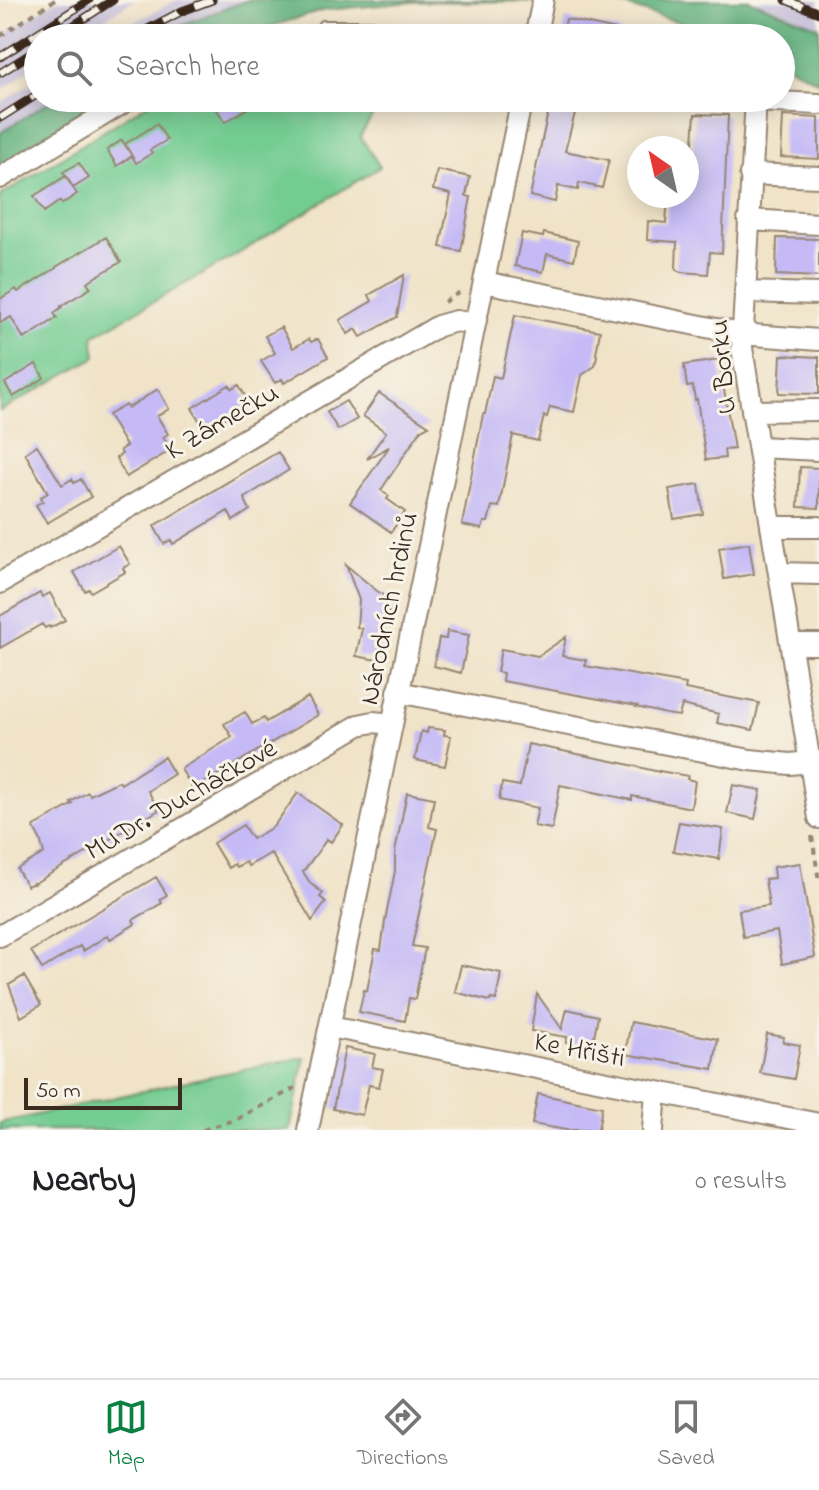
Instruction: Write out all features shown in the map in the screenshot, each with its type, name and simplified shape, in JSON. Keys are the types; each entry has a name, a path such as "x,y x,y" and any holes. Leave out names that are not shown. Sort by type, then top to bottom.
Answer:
{"street":[{"path":"538,24 542,2"},
{"path":"795,102 819,104"},
{"path":"0,178 108,112"},
{"name":"Národních hrdinů","path":"308,1130 519,112"},
{"name":"U Borku","path":"755,112 741,334 791,644 809,689 819,818"},
{"path":"750,174 819,177"},
{"path":"748,220 819,224"},
{"path":"484,282 741,334 819,340"},
{"path":"745,292 819,294"},
{"name":"K Zámečku","path":"0,583 438,326 456,321 475,324"},
{"path":"752,411 819,410"},
{"path":"758,447 819,450"},
{"path":"771,527 819,527"},
{"path":"779,573 819,574"},
{"path":"791,644 819,644"},
{"path":"398,692 750,760 790,764 814,761"},
{"name":"MUDr. Ducháčkové","path":"0,936 359,725 373,722 392,724"},
{"name":"Ke Hřišti","path":"330,1027 819,1124"},
{"path":"653,1130 656,1092"}],"path":[{"path":"0,36 55,0"},
{"path":"203,1130 237,1119 295,1088 303,1087"}],"shaded area":[{"path":"57,0 134,0 96,24 24,24 24,73 0,90 0,37"},
{"path":"177,0 248,0 185,24 131,24"},
{"path":"749,0 819,0 819,27 781,11"},
{"path":"24,88 24,112 33,112 0,133 0,103"}],"green space":[{"path":"248,0 749,0 819,27 819,82 795,69 795,24 685,24 623,5 560,1 414,2 326,10 278,24 187,23"},
{"path":"33,112 85,112 0,166 0,133"},
{"path":"135,112 375,112 360,136 380,167 238,254 93,336 96,357 0,411 0,196"},
{"path":"305,1057 290,1130 0,1130 0,1123"}],"building":[{"path":"566,19 589,24 565,24"},
{"path":"219,112 242,112 225,122"},
{"path":"548,112 575,112 565,151 609,160 602,188 579,183 578,190 558,186 555,202 530,196"},
{"path":"695,114 728,115 722,253 710,252 708,274 680,272 676,268 677,242 647,240 648,221 666,223 667,208 699,208 699,136 693,136"},
{"path":"783,116 819,118 819,159 781,157"},
{"path":"157,124 167,140 136,163 125,144"},
{"path":"122,140 132,156 117,166 107,150"},
{"path":"79,163 89,178 73,188 63,172"},
{"path":"437,170 470,177 466,196 471,197 461,251 440,247 451,194 433,190"},
{"path":"66,176 77,194 44,212 34,196"},
{"path":"522,233 543,237 544,233 578,241 574,260 547,254 543,272 515,266"},
{"path":"106,237 121,262 87,282 91,288 61,306 54,313 57,318 24,339 11,317 0,323 0,299 16,289 18,292"},
{"path":"777,238 819,239 819,277 776,275"},
{"path":"404,275 397,317 361,337 356,329 348,334 340,320 372,301 369,295"},
{"path":"515,315 600,331 595,366 582,375 574,412 550,407 547,417 544,416 538,441 513,435 499,507 492,506 488,522 484,522 482,529 462,525 483,414 493,376 501,378"},
{"path":"281,327 293,348 309,339 311,342 318,339 328,357 284,383 282,379 275,383 261,361 275,353 265,336"},
{"path":"781,355 819,357 819,394 779,393"},
{"path":"719,360 734,449 724,450 725,458 706,460 697,399 693,386 687,387 684,365"},
{"path":"36,364 44,378 13,397 5,383"},
{"path":"229,385 232,389 239,385 249,403 205,430 192,408"},
{"path":"158,389 169,409 157,416 168,434 163,437 171,450 126,477 116,458 126,446 108,415 126,405 128,408"},
{"path":"379,393 429,426 421,430 381,490 389,496 387,499 405,512 391,532 350,503 389,447 367,459 386,432 363,416"},
{"path":"346,401 357,419 338,430 327,412"},
{"path":"37,445 62,485 72,479 74,483 81,479 91,497 47,523 36,505 48,493 25,453"},
{"path":"278,452 289,470 244,498 250,510 233,521 228,511 173,544 171,540 164,544 154,526"},
{"path":"800,467 819,468 819,508 798,507"},
{"path":"699,484 703,514 674,519 669,489"},
{"path":"749,543 754,574 724,579 719,548"},
{"path":"119,546 130,564 123,568 125,572 91,592 89,589 85,591 74,572"},
{"path":"346,565 390,599 377,660 356,656 362,629 357,627 359,600"},
{"path":"40,593 42,597 50,593 65,620 50,628 42,624 0,648 0,616"},
{"path":"447,631 469,635 461,673 434,666 439,638 446,639"},
{"path":"566,637 562,656 586,660 585,666 686,684 685,689 759,703 753,730 717,723 719,714 682,705 679,716 502,681 503,673 497,672 501,649 538,656"},
{"path":"308,697 318,715 193,789 181,769 232,737 224,724 245,712 252,724 264,718 266,722"},
{"path":"428,728 445,730 444,735 451,736 445,766 415,760 421,731 427,733"},
{"path":"528,744 688,776 687,779 695,781 691,808 560,785 552,829 534,826 538,808 499,800 502,783 520,786"},
{"path":"164,757 174,774 148,791 159,810 27,886 17,869 44,853 33,827 88,792 90,795 119,781 121,784"},
{"path":"733,785 761,790 755,819 727,813"},
{"path":"298,793 343,825 331,842 327,839 303,872 311,884 323,893 320,897 326,902 312,921 271,853 248,866 246,862 228,868 213,843 243,825 252,839 273,827"},
{"path":"407,793 434,798 429,827 437,829 412,946 425,948 415,999 409,998 405,1021 359,1012 364,990 367,991 375,949 381,950"},
{"path":"679,822 723,829 719,859 673,851"},
{"path":"800,863 815,957 782,964 777,931 743,937 739,910 769,906 765,879 774,878 773,867"},
{"path":"156,877 167,895 160,899 162,903 133,920 135,924 110,939 108,935 83,951 80,946 42,969 31,951"},
{"path":"461,965 501,973 496,1000 455,992"},
{"path":"24,976 41,1005 21,1017 9,985"},
{"path":"537,994 562,1029 567,1009 598,1016 592,1047 566,1042 567,1037 531,1031"},
{"path":"631,1022 718,1039 713,1069 625,1054"},
{"path":"767,1034 784,1037 783,1042 800,1045 794,1079 760,1073"},
{"path":"345,1048 375,1054 372,1067 383,1069 379,1087 369,1085 362,1115 333,1109"},
{"path":"538,1094 602,1107 598,1130 566,1130 532,1124"}],"railway":[{"path":"52,24 89,0"},
{"path":"76,24 113,0"},
{"path":"157,24 212,0"},
{"path":"786,0 819,13"},
{"path":"0,57 24,42"},
{"path":"0,73 24,58"},
{"path":"0,118 24,103"}]}
